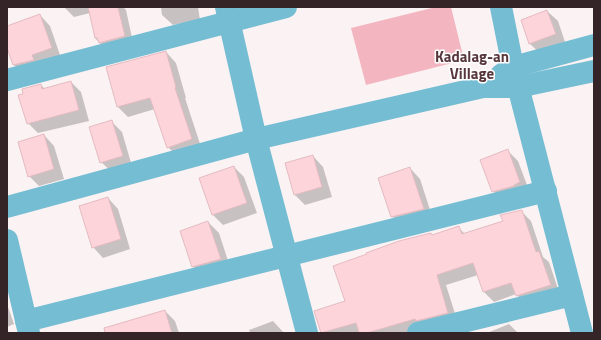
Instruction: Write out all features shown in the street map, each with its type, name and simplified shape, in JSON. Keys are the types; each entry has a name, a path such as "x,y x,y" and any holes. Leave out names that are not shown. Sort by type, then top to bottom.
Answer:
{"street":[{"path":"7,80 227,14 286,7"},
{"path":"501,7 516,77 582,333"},
{"path":"227,14 256,139 307,333"},
{"path":"7,207 256,139 483,87 516,77 594,45"},
{"path":"516,77 594,71"},
{"path":"7,240 27,327 287,256 546,191"},
{"path":"418,333 572,295"}],"shaded area":[{"path":"436,7 451,7 464,60 366,85 351,28"}],"building":[{"path":"88,7 118,7 125,36 99,43 97,38 95,38"},
{"path":"547,10 556,34 529,44 521,20"},
{"path":"40,14 52,48 32,55 34,60 13,65 7,48 7,26"},
{"path":"166,51 176,87 175,88 192,139 167,148 150,98 117,107 106,67"},
{"path":"71,81 79,110 27,124 18,95 23,94 22,89 41,84 42,89"},
{"path":"112,120 123,156 100,163 89,127"},
{"path":"44,134 54,169 28,177 18,142"},
{"path":"508,149 520,182 514,186 492,192 480,160"},
{"path":"313,155 322,187 294,195 285,163"},
{"path":"234,166 247,203 212,215 199,178"},
{"path":"410,167 424,209 391,217 378,178"},
{"path":"108,197 121,239 92,248 79,206"},
{"path":"522,210 536,252 539,251 551,285 516,296 511,283 483,292 473,263 437,275 448,313 416,321 415,319 367,333 359,333 356,323 321,333 314,311 345,301 333,266 399,241 431,233 432,235 459,226 462,234 503,221 500,215"},
{"path":"208,221 221,259 192,267 180,231"},
{"path":"165,310 172,333 105,333 104,328"}],"district":[{"name":"Kadalag-an Village","path":"472,66"}]}
